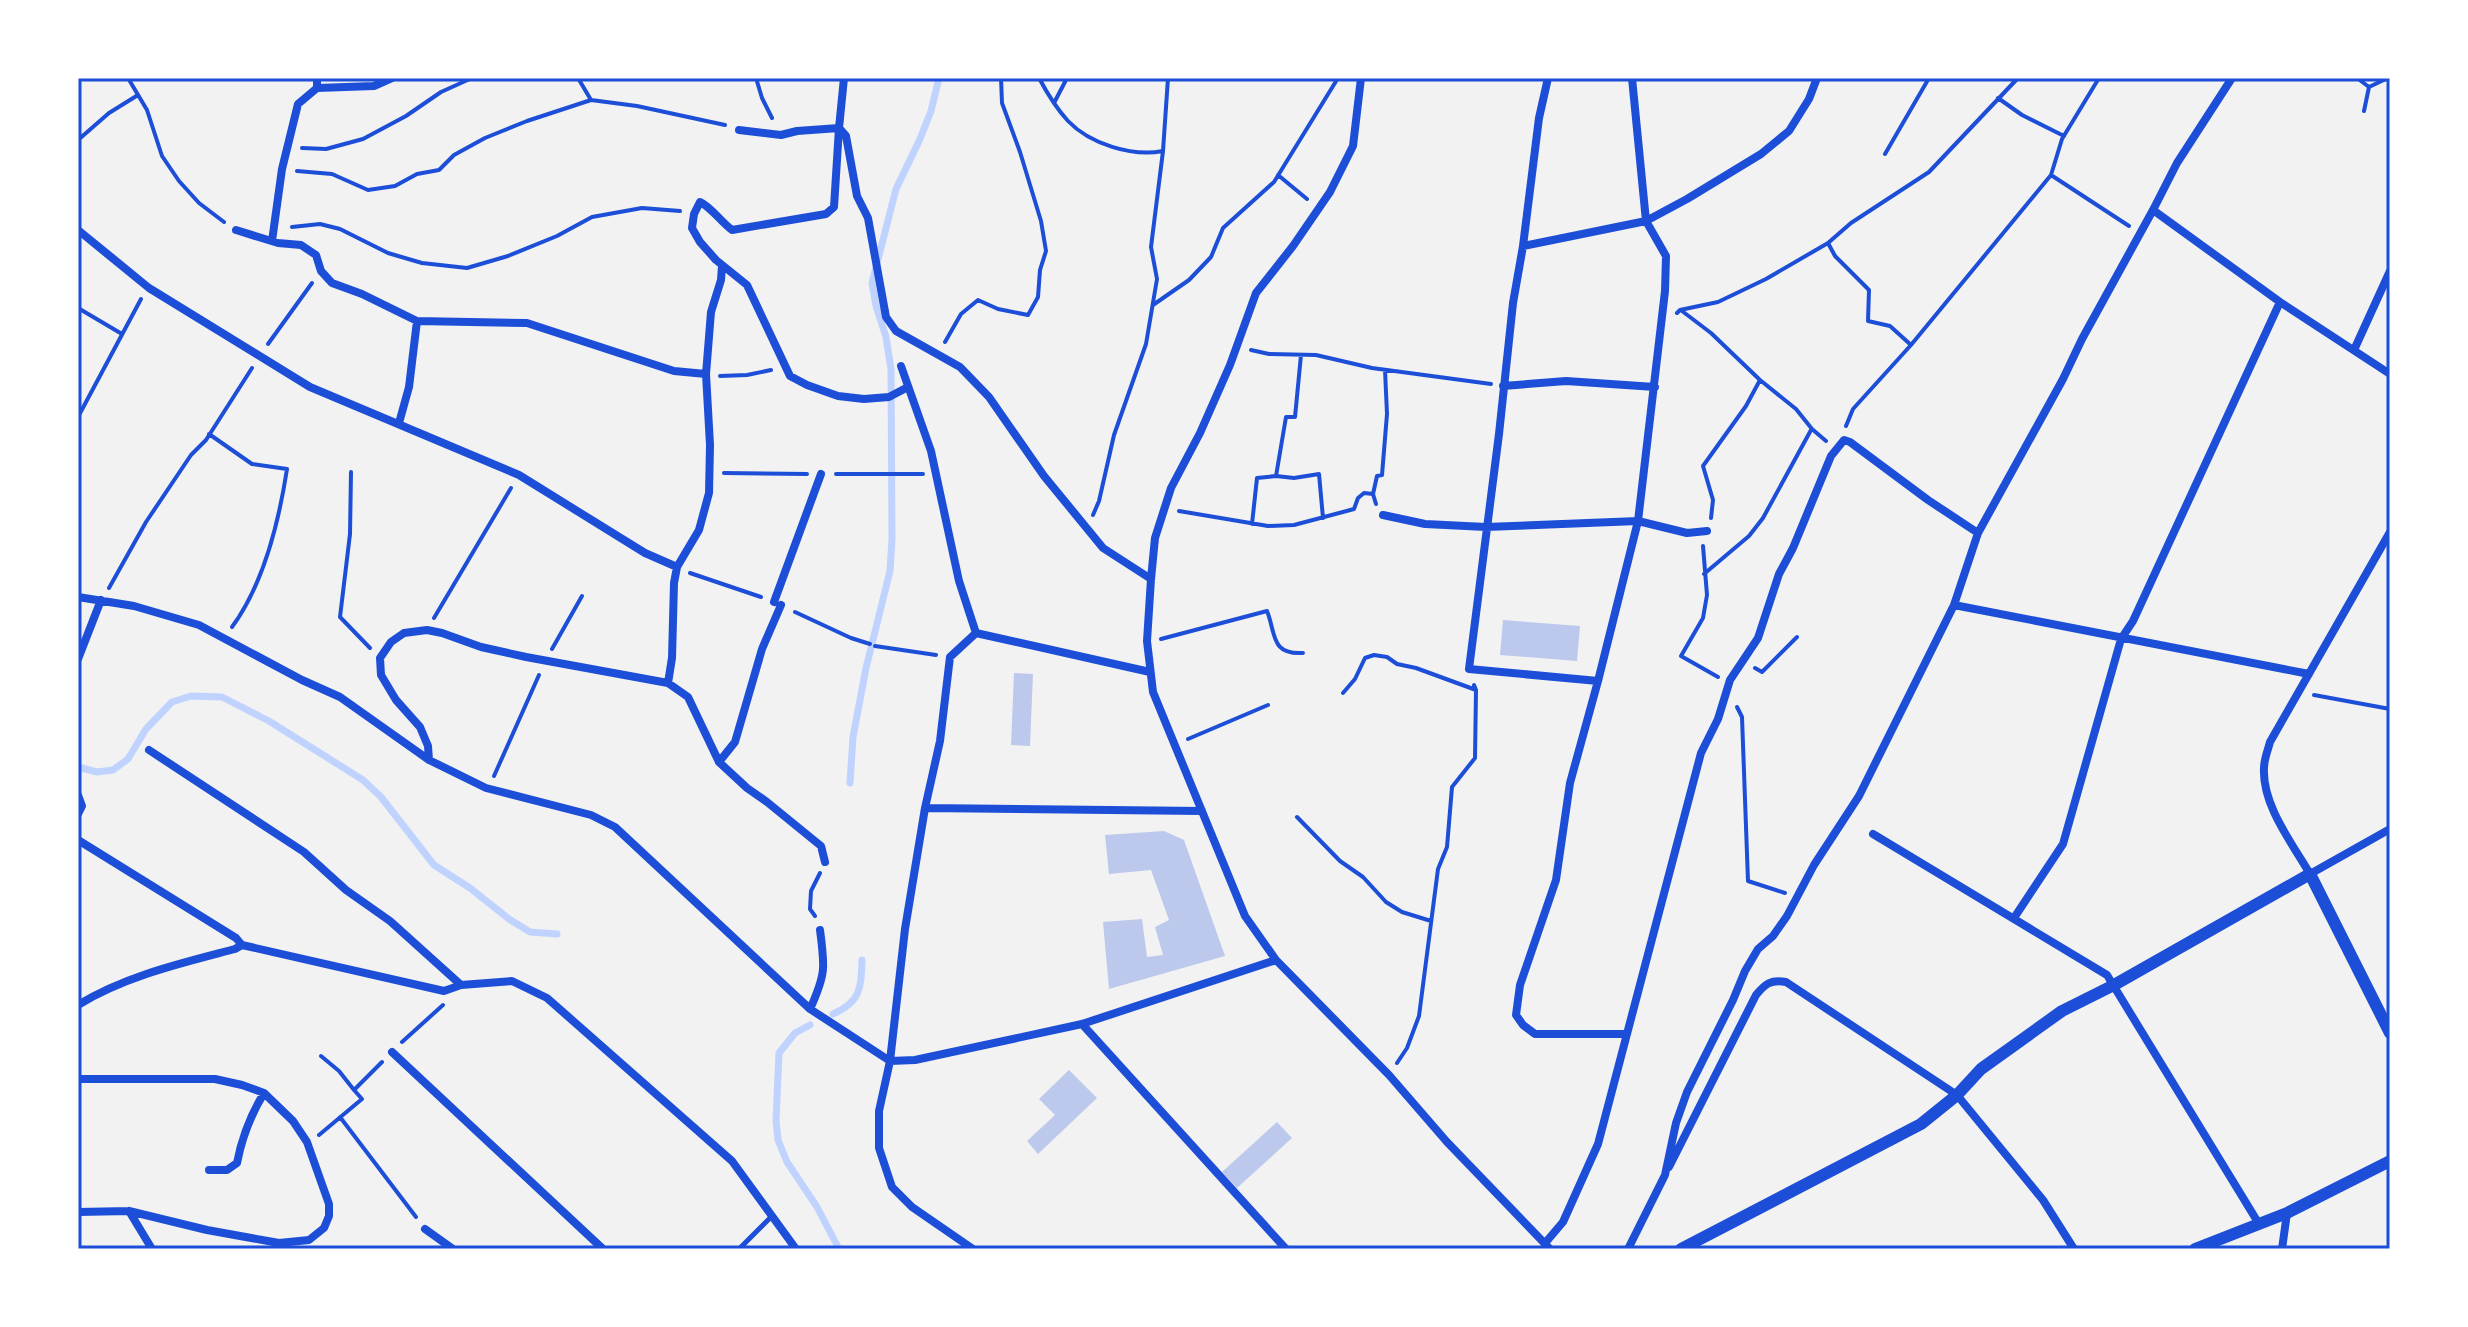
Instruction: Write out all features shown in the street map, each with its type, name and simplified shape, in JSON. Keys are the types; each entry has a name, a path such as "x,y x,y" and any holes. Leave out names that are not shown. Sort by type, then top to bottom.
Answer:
{"street":[{"path":"272,241 282,169 298,104 317,83 374,86 392,78"},
{"path":"844,78 834,207 826,214 732,230 716,218 706,204 700,202 692,228 722,266 747,285 790,376 838,396 864,399 889,397 908,387"},
{"path":"1361,78 1353,146 1330,192 1256,293 1237,347 1200,433 1171,488 1155,538 1151,579 1147,641 1153,692 1245,916 1276,960 1389,1075 1447,1142 1548,1246 1563,1222 1598,1144 1701,753 1718,719 1730,680 1758,638 1779,574 1835,449 1844,440 1850,442 1978,533"},
{"path":"1548,78 1539,118 1513,303 1469,669 1598,681"},
{"path":"1627,1034 1535,1034 1516,1015 1520,985 1556,880 1570,783 1638,521 1655,387 1666,256 1646,221 1632,78"},
{"path":"1523,246 1646,221 1761,154 1789,131 1809,99 1817,78"},
{"path":"1665,1175 1676,1123 1687,1092 1745,971 1758,949 1773,936 1859,796 1954,605 1978,533 2177,163 2232,78"},
{"path":"739,130 781,135 839,128"},
{"path":"839,128 846,136 857,196 868,218 886,317 896,331 960,367 989,397 1044,476 1103,548 1151,579"},
{"path":"2153,210 2280,302 2390,374"},
{"path":"78,230 149,288 310,387 519,475 645,553 677,567"},
{"path":"236,230 272,241 301,245 316,255 321,271 332,283 417,321 527,323 674,371 706,374"},
{"path":"668,683 677,567 699,530 709,493 706,374 711,312 722,266"},
{"path":"2354,350 2390,271"},
{"path":"2014,918 2063,844 2121,639 2139,607 2280,302"},
{"path":"399,423 409,387 417,321"},
{"path":"901,366 931,451 959,581 976,633"},
{"path":"1503,386 1566,381 1655,387"},
{"path":"719,762 735,742 762,649 821,474"},
{"path":"1383,515 1425,524 1486,527 1638,521 1687,533 1707,531"},
{"path":"2390,532 2270,742 2264,768 2267,793 2276,815 2310,874 2390,1033"},
{"path":"78,597 134,606 199,625 340,697 429,760 486,788 591,815 615,827 810,1009 890,1061 915,1060 1082,1024 1276,960"},
{"path":"78,659 101,600"},
{"path":"1954,605 2309,674"},
{"path":"429,760 428,746 420,727 396,700 381,675 380,658 391,642 404,633 427,630 481,647 668,683 688,697 719,762 821,846 825,862"},
{"path":"973,1249 912,1207 892,1187 879,1148 879,1111 890,1061 905,929 925,808 940,741 950,657 976,633"},
{"path":"976,633 1150,672"},
{"path":"149,750 304,852 346,890 390,921 461,985"},
{"path":"78,795 82,806 78,814"},
{"path":"925,808 1202,811"},
{"path":"1681,1249 1921,1124 1957,1095 1981,1069 2062,1011 2114,985 2390,829"},
{"path":"1873,834 2107,975 2259,1224"},
{"path":"78,840 236,938 242,945 444,991 461,985 512,981 547,998 732,1161 796,1249"},
{"path":"810,1009 822,982 824,961 820,930"},
{"path":"78,1005 100,992 176,964 242,945"},
{"path":"1628,1249 1756,995 1766,983 1778,980 1786,982 1957,1095 2043,1200 2074,1249"},
{"path":"1082,1024 1286,1249"},
{"path":"392,1052 603,1249"},
{"path":"78,1079 215,1079 264,1093 293,1121 307,1142 329,1204 329,1216 324,1228 309,1240 279,1243 129,1211 78,1212"},
{"path":"209,1170 227,1170 237,1163 242,1138 264,1093"},
{"path":"2195,1249 2287,1213 2390,1161"},
{"path":"129,1211 152,1249"},
{"path":"2282,1249 2287,1213"},
{"path":"425,1229 453,1249"}],"lane":[{"path":"739,1249 772,1216"}],"path":[{"path":"128,78 147,110 162,156 179,181 199,203 236,230"},
{"path":"287,148 326,149 363,139 406,116 441,92 472,78"},
{"path":"578,78 591,100"},
{"path":"756,78 762,98 781,135"},
{"path":"938,355 961,314 978,300 998,309 1028,315 1038,297 1040,270 1046,251 1041,221 1002,103 1001,78"},
{"path":"1039,78 1071,124 1117,150 1163,151"},
{"path":"1054,103 1067,78"},
{"path":"1086,528 1099,501 1114,435 1146,344 1157,279 1151,247 1168,78"},
{"path":"1153,305 1189,280 1211,257 1223,228 1278,175 1338,78"},
{"path":"1885,154 1929,78"},
{"path":"1660,334 1680,310 1718,302 1766,279 1828,243 1851,223 1929,172 2018,78"},
{"path":"1844,440 1853,409 1911,345 2051,175 2064,136 2099,78"},
{"path":"2357,78 2369,87"},
{"path":"2369,87 2388,78"},
{"path":"2364,111 2369,87"},
{"path":"78,140 109,113 138,95"},
{"path":"1998,98 2022,115 2064,136"},
{"path":"282,169 332,174 368,190 395,186 417,174 439,170 454,155 485,138 591,100 637,106 739,130"},
{"path":"1278,175 1319,208"},
{"path":"2051,175 2140,233"},
{"path":"275,226 296,228 320,224 340,229 388,253 422,263 467,268 545,241 592,217 642,208 670,208 694,214"},
{"path":"1828,243 1835,256 1869,290 1868,321 1890,326 1911,345"},
{"path":"101,600 146,522 191,455 209,434 285,318 321,271"},
{"path":"78,417 149,288"},
{"path":"1665,291 1680,310 1711,333 1796,409 1812,429 1835,449"},
{"path":"78,308 122,334"},
{"path":"1237,347 1269,354 1316,355 1385,369 1503,386"},
{"path":"1276,476 1286,417 1295,417 1301,355"},
{"path":"706,374 747,375 784,367"},
{"path":"1383,515 1377,510 1373,494 1377,476 1382,475 1387,414 1385,369"},
{"path":"1760,380 1746,406 1703,466 1714,508 1703,544 1707,595 1703,618 1681,656 1724,680 1742,717 1748,881 1798,896"},
{"path":"1704,574 1749,536 1763,518 1812,429"},
{"path":"209,434 252,464 287,469 280,517 264,562 241,615 223,639"},
{"path":"351,472 350,534 340,617 380,658"},
{"path":"1252,524 1257,478 1276,476 1294,478 1319,474 1323,518"},
{"path":"427,630 519,475"},
{"path":"1164,509 1268,526 1294,525 1354,509 1358,498 1364,493 1373,494"},
{"path":"486,788 496,773 546,661 582,596"},
{"path":"1147,641 1267,611 1272,636 1279,647 1293,654 1303,653"},
{"path":"1743,662 1762,672 1797,637"},
{"path":"875,646 950,657"},
{"path":"1343,693 1355,679 1365,658 1374,655 1476,690"},
{"path":"1389,1075 1407,1048 1419,1016 1438,869 1447,847 1452,787 1475,758 1476,690 1469,669"},
{"path":"2298,692 2390,709"},
{"path":"1175,744 1268,705"},
{"path":"1297,817 1386,902 1402,912 1431,921"},
{"path":"820,930 810,909 811,891 825,862"},
{"path":"321,1056 339,1071 354,1090"},
{"path":"340,1117 425,1229"}],"building":[{"path":"1503,620 1580,626 1577,661 1500,655"},
{"path":"1014,673 1033,674 1030,746 1011,745"},
{"path":"1164,831 1184,840 1225,956 1109,989 1103,922 1142,919 1147,957 1163,955 1155,927 1169,920 1151,870 1109,874 1105,835"},
{"path":"1069,1070 1097,1098 1038,1154 1027,1141 1055,1115 1039,1099"},
{"path":"1277,1122 1292,1138 1237,1188 1222,1172"}],"waterway":[{"path":"850,783 853,737 890,571 892,539 891,369 872,283 896,189 931,111 939,78"},
{"path":"78,767 97,772 113,770 128,759 146,729 172,702 191,696 222,697 269,721 363,780 381,797 434,865 509,919 530,932 557,934"},
{"path":"833,1014 849,1004 858,993 862,960"},
{"path":"810,1025 795,1033 779,1053 778,1140 787,1162 817,1207 839,1249"}]}
